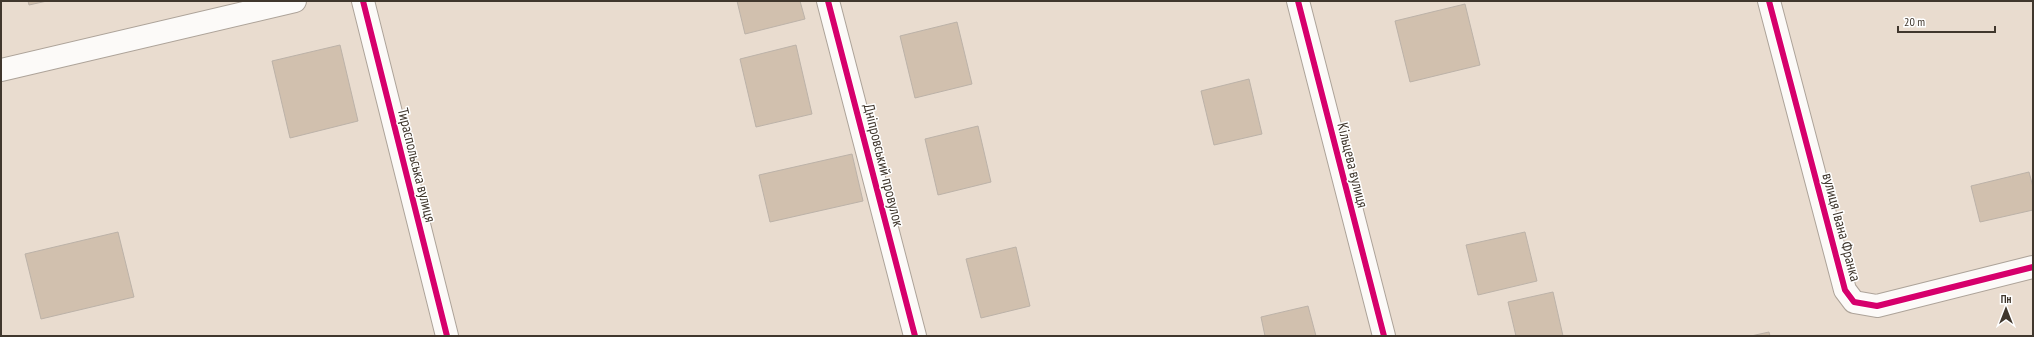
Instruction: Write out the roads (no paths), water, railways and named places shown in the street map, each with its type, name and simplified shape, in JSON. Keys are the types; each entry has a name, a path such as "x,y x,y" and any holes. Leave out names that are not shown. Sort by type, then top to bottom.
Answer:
{"street":[{"path":"1,70 295,1"},
{"name":"Тираспольська вулиця","path":"363,1 447,336"},
{"name":"Дніпровський провулок","path":"828,1 915,336"},
{"name":"Кільцева вулиця","path":"1298,1 1384,336"},
{"name":"вулиця Івана Франка","path":"1769,1 1845,290 1854,302 1877,306 2033,267"}]}
